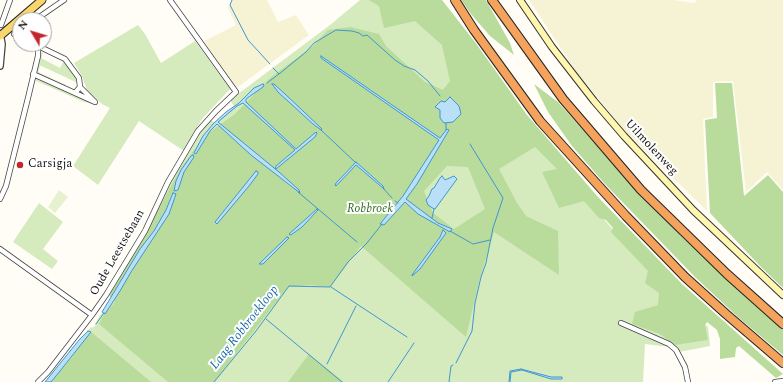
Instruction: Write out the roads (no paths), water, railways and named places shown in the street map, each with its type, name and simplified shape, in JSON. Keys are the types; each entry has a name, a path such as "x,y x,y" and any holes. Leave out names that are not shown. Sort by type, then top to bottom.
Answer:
{"highway":[{"path":"455,0 474,30 540,121 626,216 685,277 783,363"},
{"path":"492,0 563,99 641,190 727,274 783,324"}],"main road":[{"path":"0,27 36,0"},
{"path":"0,35 42,0"},
{"name":"Uilmolenweg","path":"520,0 552,47 624,136 693,210 783,295"}],"street":[{"path":"0,27 10,0"},
{"path":"47,12 64,0"},
{"name":"Oude Leestsebaan","path":"38,382 48,372 92,315 142,237 168,182 196,134 205,122 236,92 170,0"},
{"path":"0,35 2,44 0,66"},
{"path":"0,199 6,186 38,52"},
{"path":"33,74 95,102 80,87 79,78 65,59 52,52"},
{"path":"75,93 80,87"},
{"path":"0,249 92,315"},
{"path":"621,323 669,344 676,350 686,367 688,382"},
{"path":"775,382 783,380"}],"water":[{"path":"321,56 440,138 447,129 449,130 417,184 406,199 438,223 452,229 450,232 418,214 405,202 384,225 380,224 403,196 439,140 321,58"},
{"path":"263,84 263,87 246,99 246,102 296,149 316,132 317,133 315,137 275,169 299,190 300,193 251,155 217,124 210,131 196,154 194,153 203,136 213,124 239,103 254,88","holes":["243,103 295,150 276,166 275,169 218,122 237,106"]},
{"path":"272,84 274,84 322,129 321,130 313,124 278,92"},
{"path":"450,97 459,106 461,114 453,122 444,123 440,118 440,110 435,107 441,101 445,102"},
{"path":"193,155 194,157 184,172 178,190 174,191 176,181 181,170"},
{"path":"356,162 383,186 384,189 356,165 336,186 336,183"},
{"path":"256,171 258,174 217,224 215,222"},
{"path":"442,176 445,180 454,176 457,179 434,209 428,205 426,200"},
{"path":"173,193 176,194 169,214 105,314 102,312 140,249 154,231 166,210"},
{"path":"317,209 318,210 302,227 291,235 289,234"},
{"path":"443,230 446,233 420,269 412,276 440,237"},
{"path":"287,237 289,238 263,264 259,264"},
{"path":"88,331 91,332 51,382 45,382 79,340"},
{"path":"521,369 551,377 562,377 562,379 551,379 522,370 511,372 509,382 510,371"}],"waterway":[{"path":"232,0 230,5 248,40 270,64"},
{"path":"273,68 279,74 306,52 314,43 336,30 352,31 363,36 367,35 395,60 404,66 415,70 428,81 440,96"},
{"path":"267,83 279,74"},
{"path":"446,123 446,130"},
{"path":"320,129 356,163"},
{"path":"456,363 472,331 475,303 481,277 486,263 493,228 503,198 470,144"},
{"path":"383,188 392,198"},
{"path":"298,192 357,242"},
{"path":"432,218 434,209"},
{"name":"Laag Robbroekloop","path":"214,382 256,331 289,286 330,287 348,262 367,243 382,224"},
{"path":"450,231 473,244 490,240"},
{"path":"331,287 407,337"},
{"path":"327,364 356,306"},
{"name":"Laag Robbroekloop","path":"96,324 104,313"},
{"path":"266,319 342,382"},
{"path":"388,382 414,343"},
{"path":"449,382 451,366 453,365"}],"place":[{"name":"Carsigja","path":"20,165"}],"park label":[{"name":"Robbroek","path":"370,210"}]}
